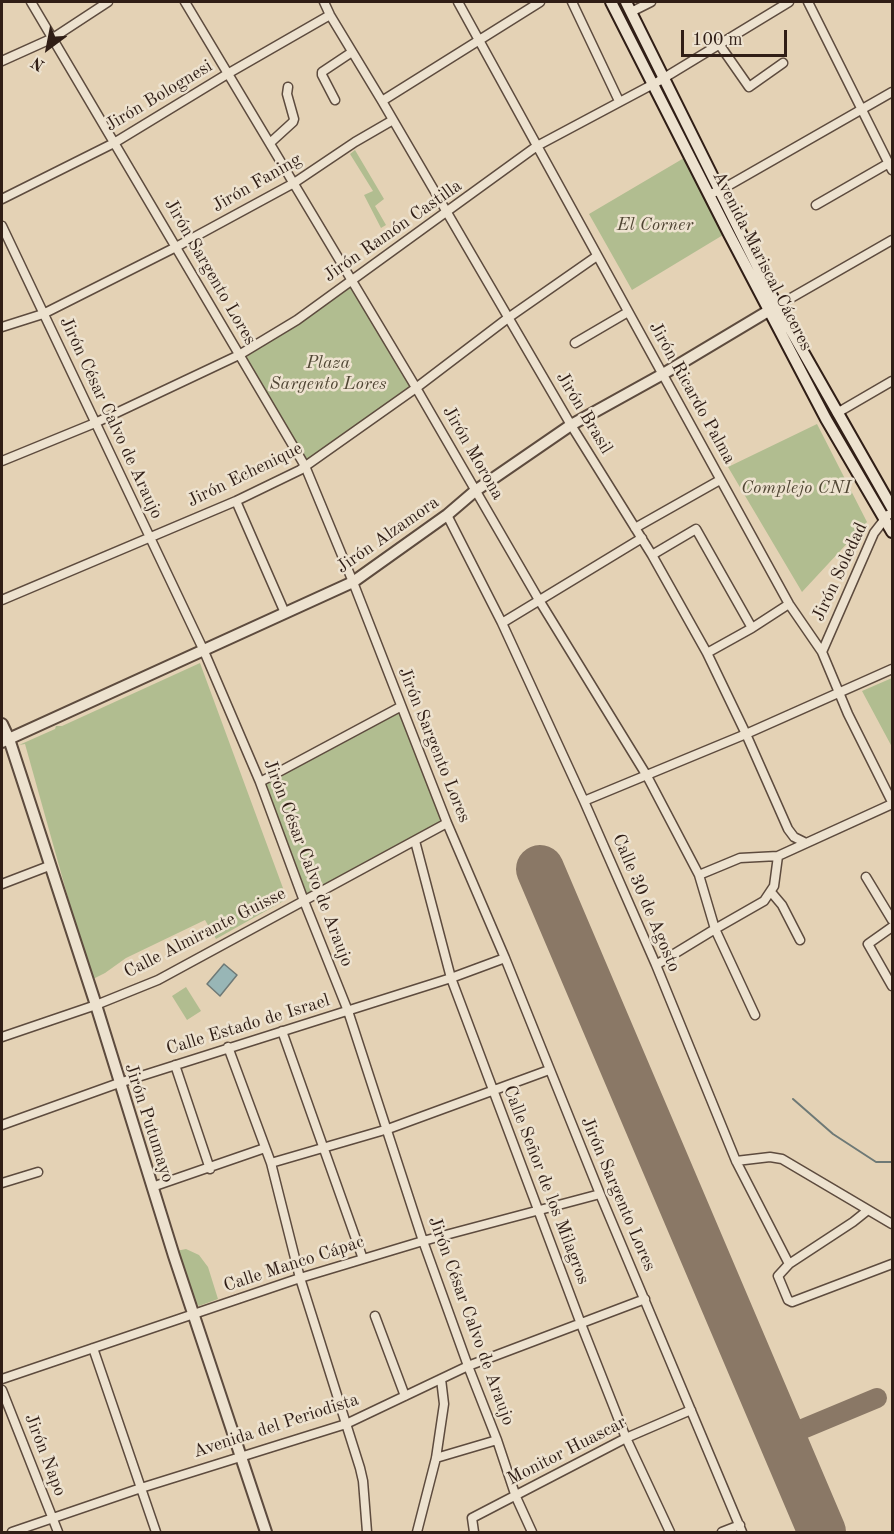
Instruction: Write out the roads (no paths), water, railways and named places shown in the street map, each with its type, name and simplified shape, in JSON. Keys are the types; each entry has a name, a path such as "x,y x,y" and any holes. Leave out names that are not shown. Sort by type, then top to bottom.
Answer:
{"street":[{"name":"Jirón Sargento Lores","path":"31,2 305,466 447,823 741,1529"},
{"path":"2,61 52,38 108,2"},
{"name":"Jirón Morona","path":"185,2 416,388 539,600 647,776 699,875 715,929 755,1015"},
{"name":"Jirón Brasil","path":"324,2 508,318 652,555 707,653 788,829 794,837"},
{"name":"Jirón Ricardo Palma","path":"458,2 789,604 822,652 848,714 892,803"},
{"path":"382,101 540,2"},
{"path":"572,2 619,102"},
{"name":"Avenida Mariscal Cáceres","path":"611,2 652,83 714,193 826,419 892,532"},
{"path":"628,7 651,2"},
{"name":"Jirón Ramón Castilla","path":"2,460 95,423 239,355 297,320 537,146 663,78 789,2"},
{"path":"808,2 891,167 816,205"},
{"name":"Avenida Mariscal Cáceres","path":"628,7 663,78 714,193"},
{"name":"Jirón Bolognesi","path":"2,199 114,143 330,15"},
{"path":"719,44 748,87 783,63"},
{"path":"335,100 322,72 352,52"},
{"path":"270,143 293,122 287,94 288,87"},
{"path":"714,193 892,92"},
{"name":"Jirón Faning","path":"2,327 43,314 176,248 294,183 355,142 393,120"},
{"name":"Jirón César Calvo de Araujo","path":"2,226 203,649 260,782 348,1011 423,1241 516,1497 532,1533"},
{"name":"Jirón Alzamora","path":"5,740 353,582 447,515 474,491 571,424 663,374 892,240"},
{"name":"Jirón Echenique","path":"2,600 236,501 305,466 597,256"},
{"name":"Avenida Mariscal Cáceres","path":"773,308 892,508"},
{"path":"575,344 628,312"},
{"path":"837,413 892,381"},
{"path":"635,528 720,480"},
{"path":"236,501 285,613"},
{"name":"Jirón Soledad","path":"822,652 874,533 892,508"},
{"name":"Calle 30 de Agosto","path":"447,515 502,624 584,801 656,965 736,1161 789,1264"},
{"path":"652,555 696,528 752,628"},
{"path":"502,624 642,538"},
{"path":"707,653 789,604"},
{"path":"584,801 746,734 892,669"},
{"path":"260,782 400,707"},
{"name":"Jirón Putumayo","path":"2,724 5,740 96,1005 152,1187 266,1533"},
{"path":"699,875 740,858 781,855 892,803"},
{"name":"Calle Almirante Guisse","path":"2,1037 96,1005 158,980 447,823"},
{"path":"656,965 764,901 771,892 781,855 786,846 794,837 806,843"},
{"name":"Calle Señor de los Milagros","path":"415,841 451,978 581,1324 626,1438 670,1533"},
{"path":"2,884 49,866"},
{"path":"866,877 892,921"},
{"path":"771,892 782,905 800,940"},
{"path":"892,927 868,944 892,986"},
{"name":"Calle Estado de Israel","path":"2,1125 119,1083 451,978 505,958"},
{"path":"282,1031 363,1259"},
{"path":"228,1047 271,1162 300,1278 363,1481 367,1533"},
{"path":"175,1065 210,1168"},
{"path":"271,1162 388,1129 549,1070"},
{"path":"152,1187 265,1148"},
{"path":"736,1161 770,1157 782,1159 892,1224"},
{"path":"2,1183 38,1172"},
{"name":"Calle Manco Cápac","path":"2,1379 300,1278 423,1241 600,1194"},
{"path":"868,1210 789,1264 778,1276 788,1300 792,1302 892,1264"},
{"name":"Avenida del Periodista","path":"12,1533 141,1488 346,1424 468,1366 645,1299"},
{"path":"375,1316 405,1396"},
{"path":"93,1348 156,1533"},
{"path":"417,1533 436,1458 444,1404 441,1379"},
{"name":"Jirón Napo","path":"2,1390 58,1533"},
{"name":"Monitor Huascar","path":"474,1533 472,1518 626,1438 691,1410"},
{"path":"436,1458 497,1440"},
{"path":"722,1533 741,1529"}],"water":[{"path":"224,964 237,975 220,996 207,984"}],"waterway":[{"path":"793,1099 833,1134 876,1162 892,1162"}],"park label":[{"name":"El Corner","path":"655,225"},
{"name":"Plaza Sargento Lores","path":"328,373"},
{"name":"Complejo CNI","path":"796,488"}]}
